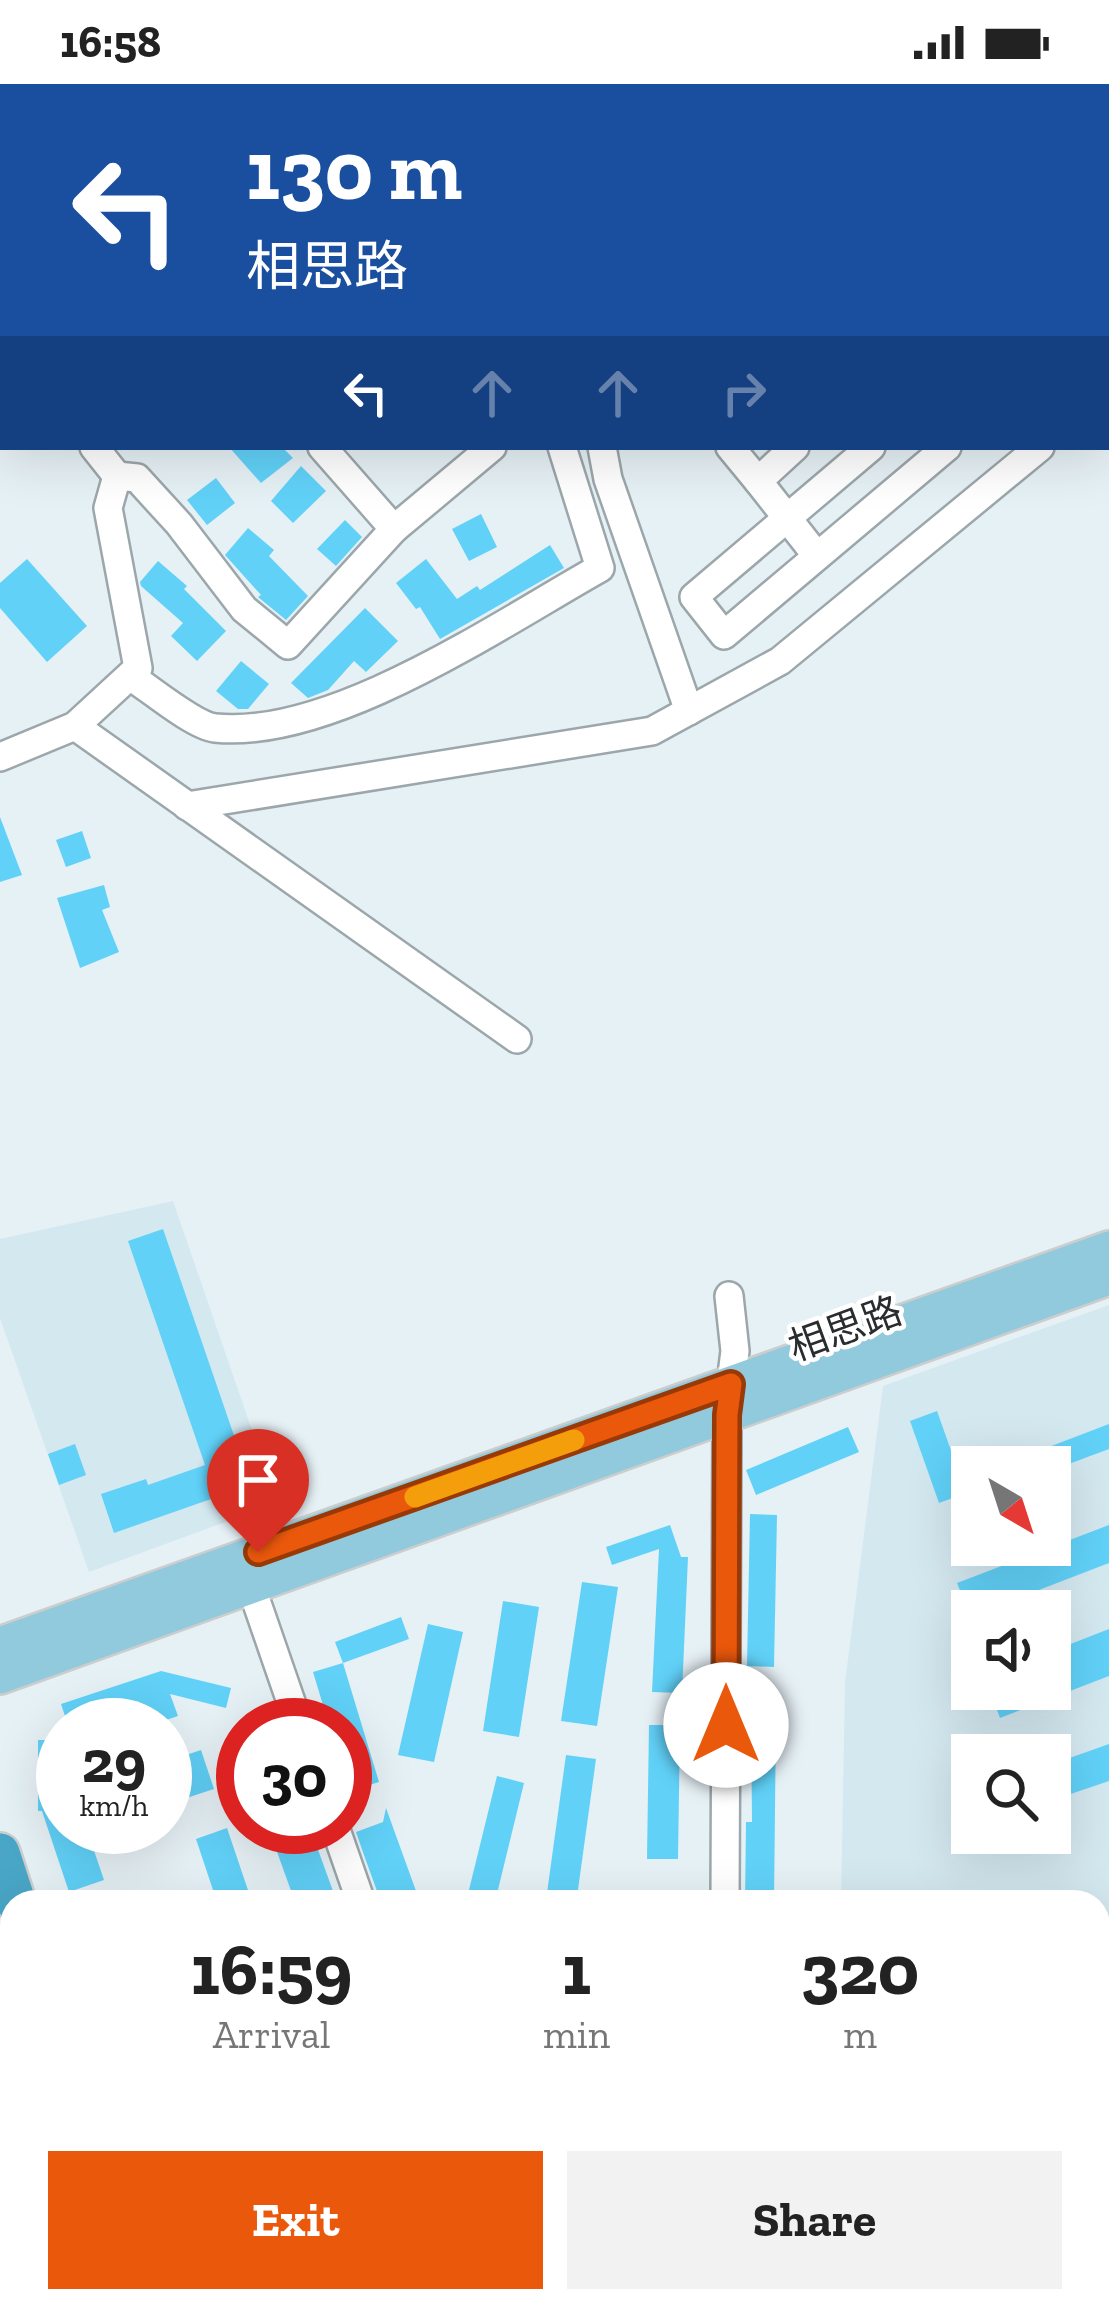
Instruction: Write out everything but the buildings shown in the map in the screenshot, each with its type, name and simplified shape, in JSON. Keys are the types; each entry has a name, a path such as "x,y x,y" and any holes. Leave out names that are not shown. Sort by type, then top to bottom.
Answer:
{"highway":[{"path":"0,1853 12,1890"}],"main road":[{"name":"相思路","path":"0,1677 251,1586 1109,1248"},
{"name":"相思路","path":"0,1644 1109,1278"}],"street":[{"path":"96,450 117,476 137,478 244,609 288,645 394,529 488,450"},
{"path":"325,450 394,529"},
{"path":"130,676 210,729 256,727 351,704 400,680 600,568 563,450"},
{"path":"603,450 608,479 689,711"},
{"path":"732,450 817,556"},
{"path":"758,482 792,450"},
{"path":"867,450 694,597 724,634 942,450"},
{"path":"187,806 652,731 780,661 1036,450"},
{"path":"0,757 75,726 138,668 108,508 117,476"},
{"path":"75,726 517,1039"},
{"path":"725,1890 729,1400 735,1351 729,1296"},
{"path":"251,1586 290,1698"},
{"path":"344,1854 357,1890"}],"shaded area":[{"path":"173,1201 277,1503 89,1572 0,1318 0,1239"},
{"path":"1109,1305 1109,1890 841,1890 845,1683 883,1386"}],"slow traffic":[{"path":"415,1497 574,1440"}],"route":[{"path":"258,1552 731,1384 726,1725"}]}
